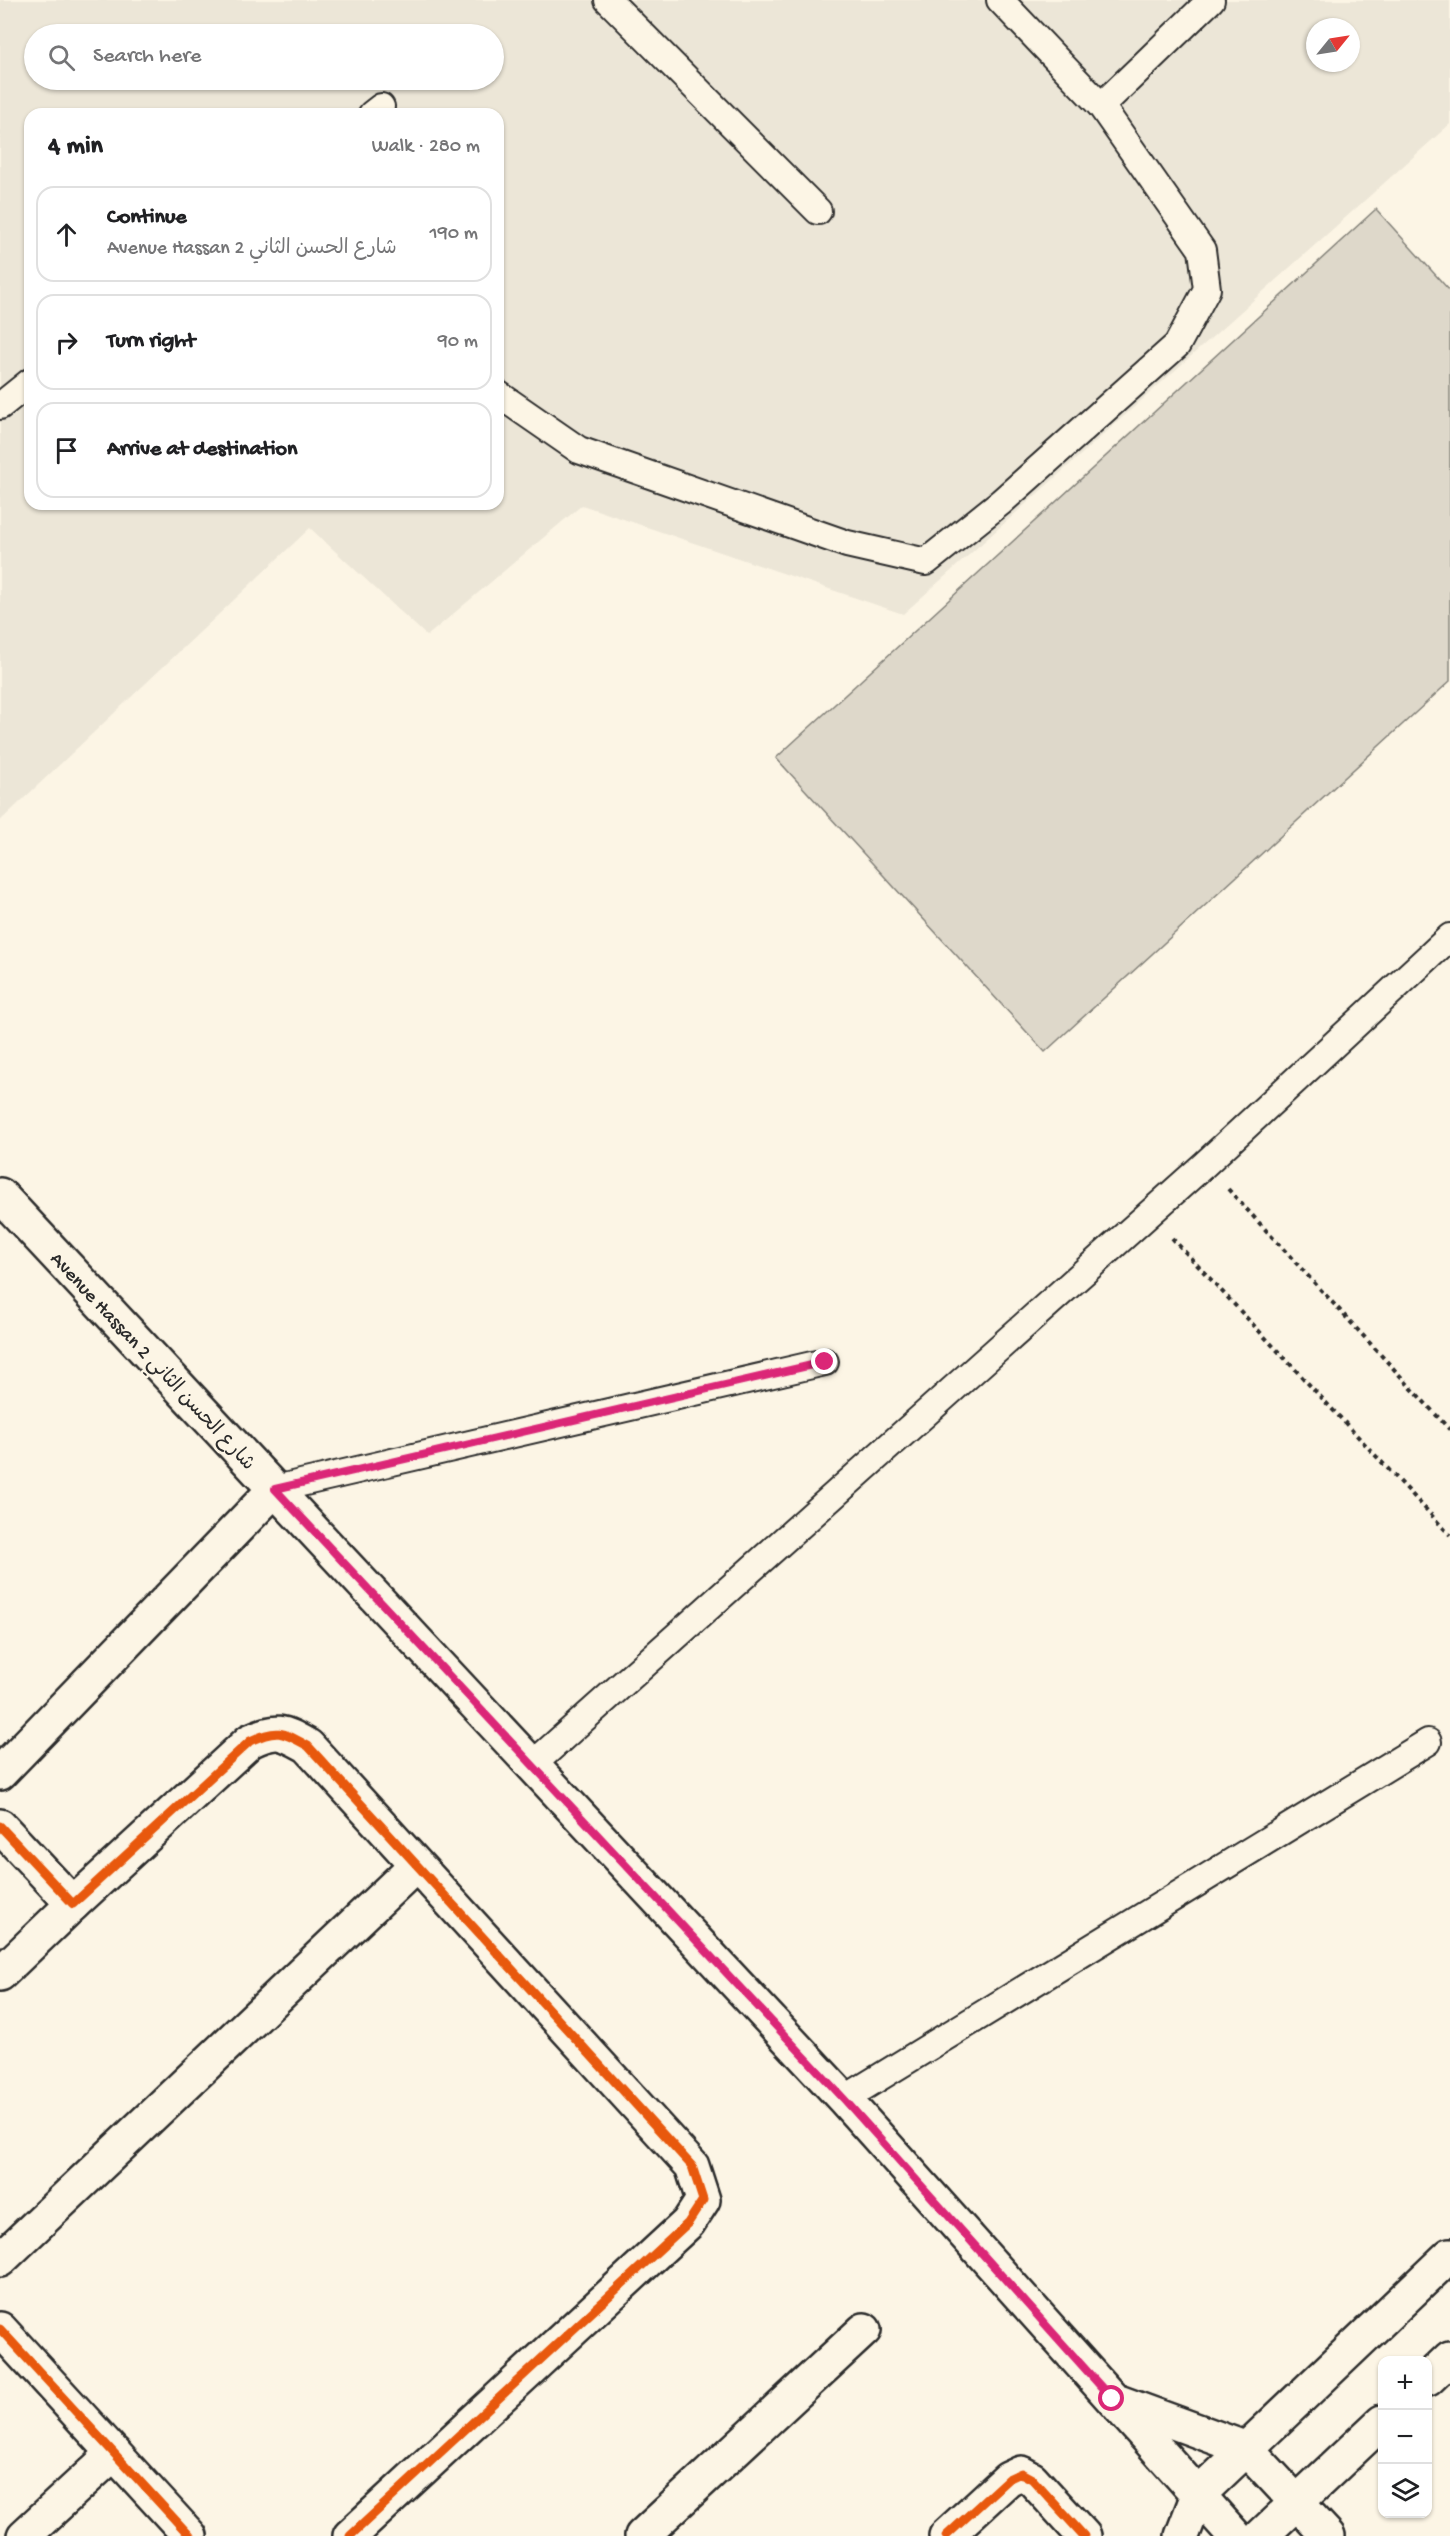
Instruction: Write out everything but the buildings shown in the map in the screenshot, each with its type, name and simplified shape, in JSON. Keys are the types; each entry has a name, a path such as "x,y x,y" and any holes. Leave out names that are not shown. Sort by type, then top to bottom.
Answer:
{"street":[{"name":"Avenue Hassan 2 شارع الحسن الثاني","path":"0,1195 844,2099 1235,2536"},
{"path":"0,1773 275,1489"},
{"path":"0,1974 250,1741 269,1732 286,1734 308,1746 692,2166 703,2200 688,2223 350,2536"},
{"path":"0,1826 73,1904"},
{"path":"0,2260 416,1866"},
{"path":"1182,2536 1198,2495 1450,2255"},
{"path":"0,2329 190,2536"},
{"path":"642,2536 864,2330"},
{"path":"1432,2375 1450,2358"},
{"name":"Avenue Hassan 2 شارع الحسن الثاني","path":"1112,2399 1246,2449 1328,2536"},
{"path":"1261,2536 1378,2427"},
{"path":"24,2536 114,2453"},
{"path":"946,2536 1008,2479 1021,2473 1032,2479 1084,2536"}],"lane":[{"path":"608,0 818,212"},
{"path":"504,398 579,450 847,544 926,562 1001,502 1177,345 1207,289 1202,250 1101,106 1000,0"},
{"path":"1101,106 1211,0"},
{"path":"0,406 24,387"},
{"path":"532,1765 1205,1164 1450,937"},
{"path":"275,1489 825,1362"},
{"path":"844,2099 1428,1742"}],"path":[{"path":"1205,1164 1450,1430"},
{"path":"1149,1214 1450,1535"}],"shaded area":[{"path":"0,0 1450,0 1450,124 903,614 582,505 427,636 310,528 0,821"},
{"path":"1376,209 1450,291 1450,681 1045,1052 776,758"}],"cycle path":[{"path":"0,1826 73,1904 250,1741 274,1733 292,1737 308,1746 692,2166 703,2200 688,2223 350,2536"},
{"path":"0,2329 190,2536"},
{"path":"946,2536 1008,2479 1021,2473 1032,2479 1084,2536"}],"route":[{"path":"825,1362 275,1489 844,2099 1112,2399"}]}
